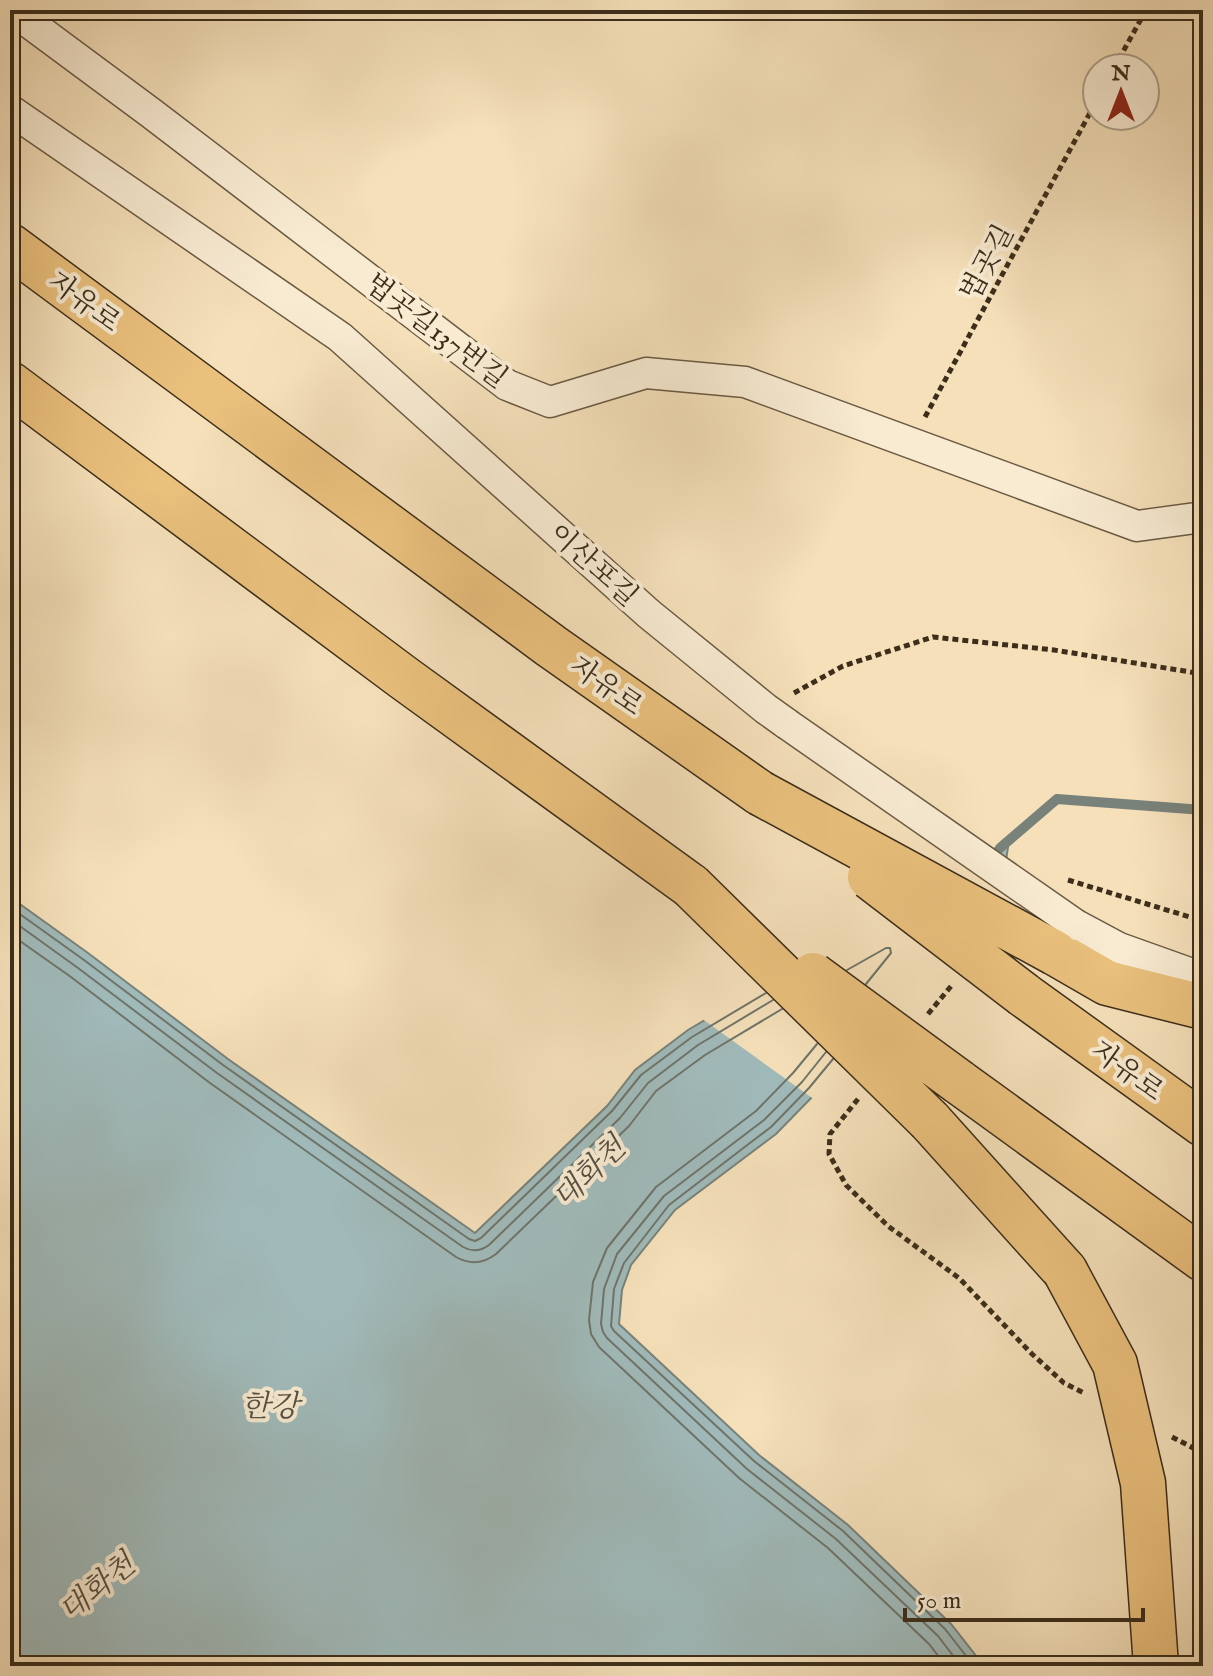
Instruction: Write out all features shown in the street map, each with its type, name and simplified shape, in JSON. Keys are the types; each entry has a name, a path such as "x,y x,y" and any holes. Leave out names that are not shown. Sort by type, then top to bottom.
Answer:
{"highway":[{"name":"자유로","path":"10,246 551,646 760,793 1024,995 1203,1124"},
{"path":"10,384 404,678 1203,1259"},
{"path":"760,793 1066,939 1107,983 1203,1007"},
{"path":"691,886 930,1121 1065,1271 1115,1364 1143,1483 1156,1666"}],"street":[{"name":"법곳길137번길","path":"12,10 507,385 550,402 646,373 745,382 1137,526 1203,517"},
{"name":"이산포길","path":"10,110 340,337 649,614 1066,939 1119,948 1203,978"}],"path":[{"path":"1123,52 1146,10"},
{"name":"법곳길","path":"911,443 1081,130"},
{"path":"776,716 843,666 933,637 1054,650 1203,674"}],"water":[{"name":"한강","path":"1009,840 1006,861 816,1093 776,1134 675,1210 631,1265 622,1290 619,1324 759,1455 848,1525 951,1624 984,1666 10,1666 10,897 228,1059 475,1233 607,1106 635,1070 688,1030"}],"pier":[{"path":"990,847 1010,860 1009,863 815,1100 701,1018"}],"waterway":[{"name":"대화천","path":"1000,848 1057,799 1203,810"}]}
